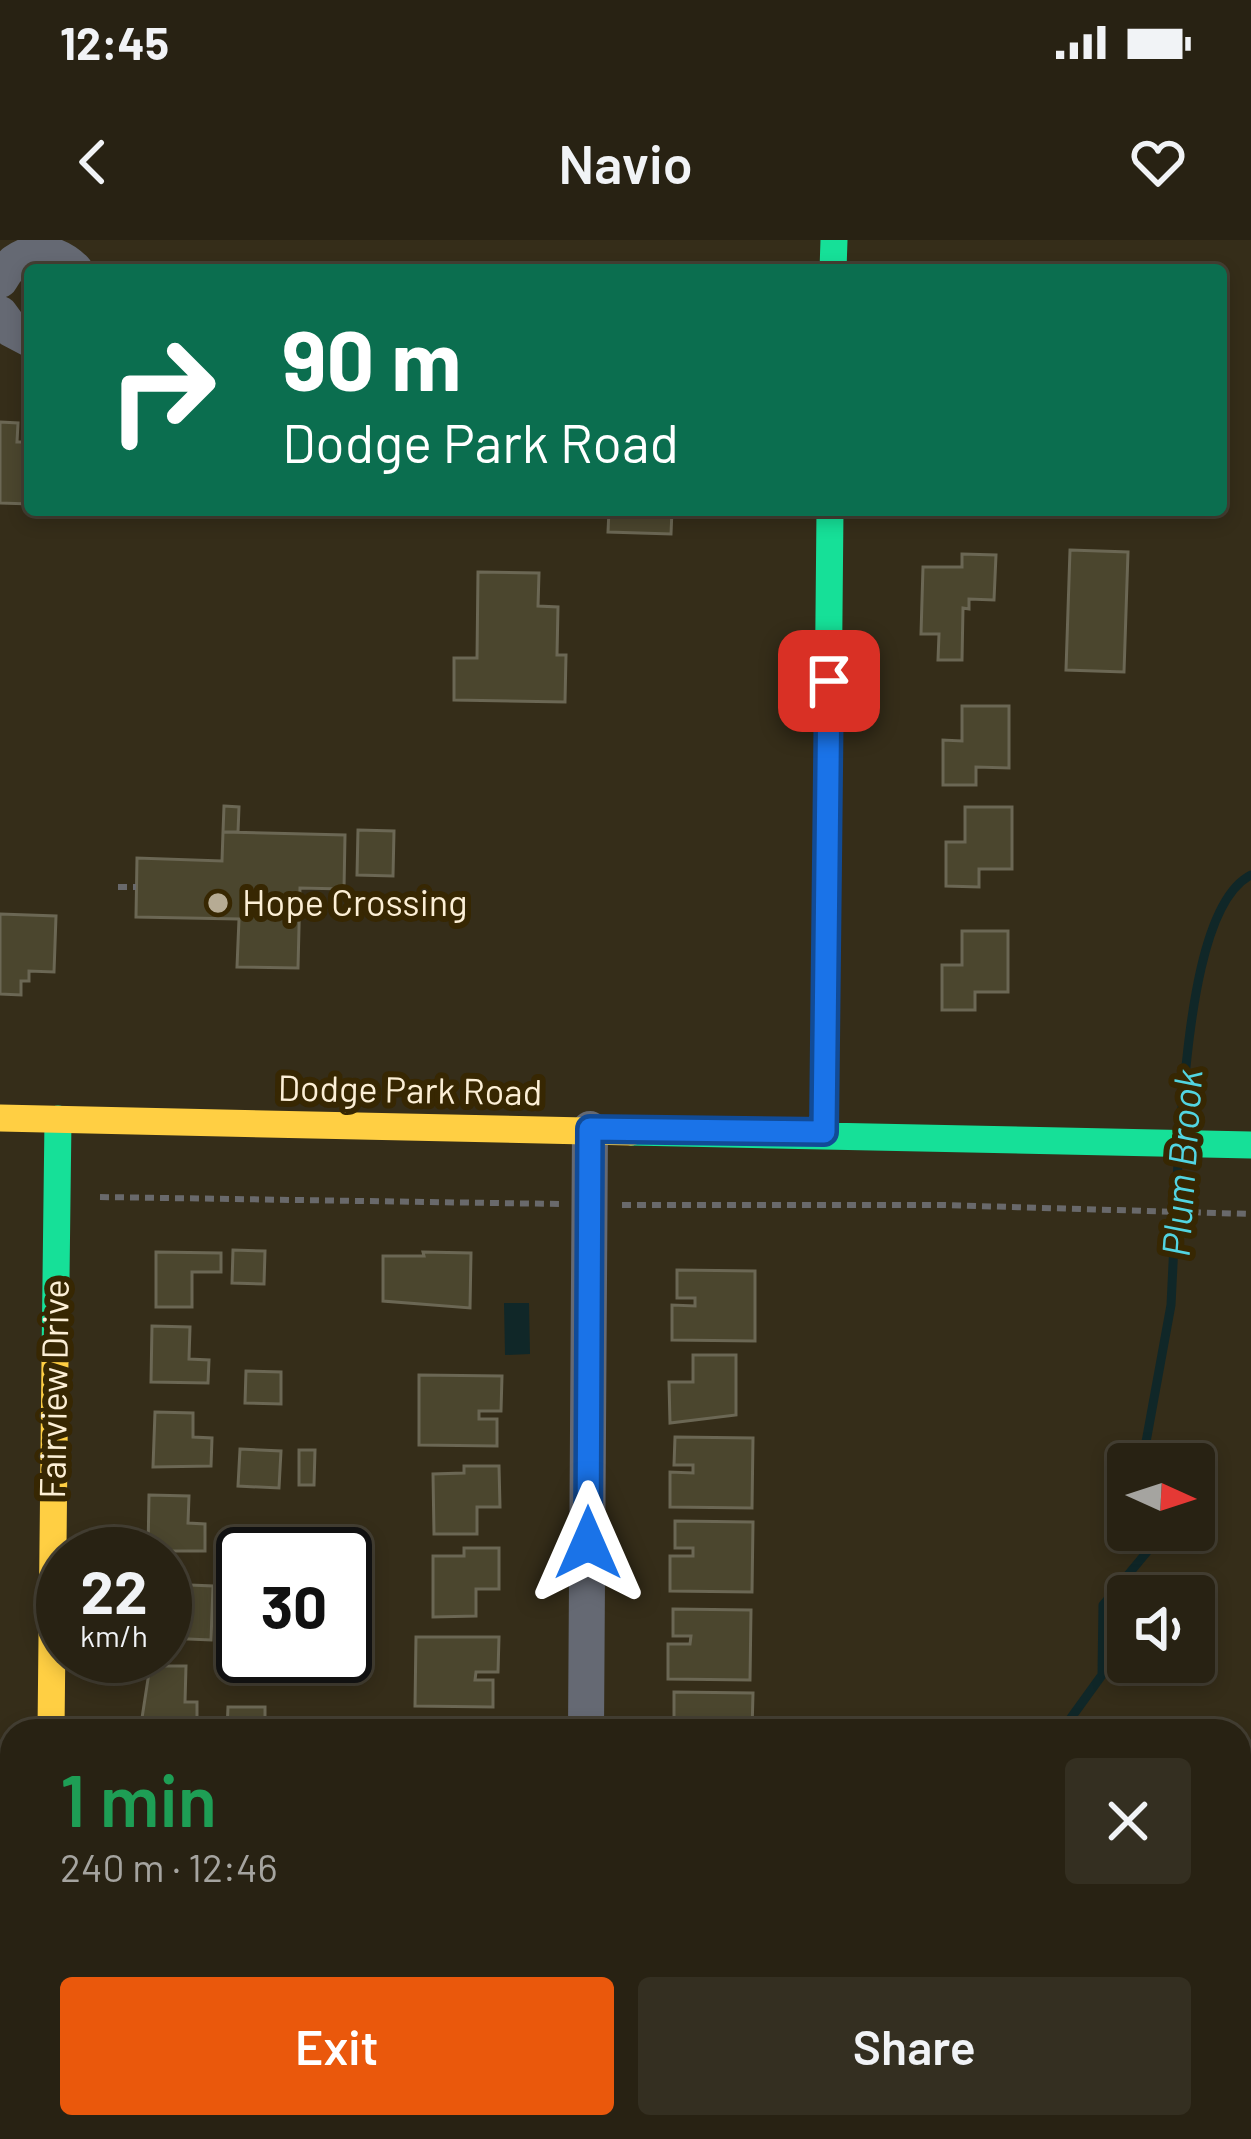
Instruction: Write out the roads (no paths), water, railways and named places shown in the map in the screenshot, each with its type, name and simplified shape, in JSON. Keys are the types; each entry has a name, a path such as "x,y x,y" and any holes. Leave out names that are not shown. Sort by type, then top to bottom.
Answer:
{"street":[{"path":"0,280 11,263 38,253 53,255 66,264"},
{"path":"0,314 11,329 24,336"},
{"path":"824,1132 830,516"},
{"name":"Dodge Park Road","path":"0,1118 824,1132 1251,1145"},
{"name":"Fairview Drive","path":"50,1719 58,1119"},
{"path":"586,1719 590,1129"}],"water":[{"path":"504,1303 529,1303 530,1354 505,1355"}],"waterway":[{"name":"Plum Brook","path":"1180,1127 1205,951 1232,892 1251,875"},
{"name":"Plum Brook","path":"1146,1443 1171,1305 1178,1162"},
{"name":"Plum Brook","path":"1070,1719 1102,1675 1103,1605 1148,1551"}],"place":[{"name":"Hope Crossing","path":"218,903"}]}
